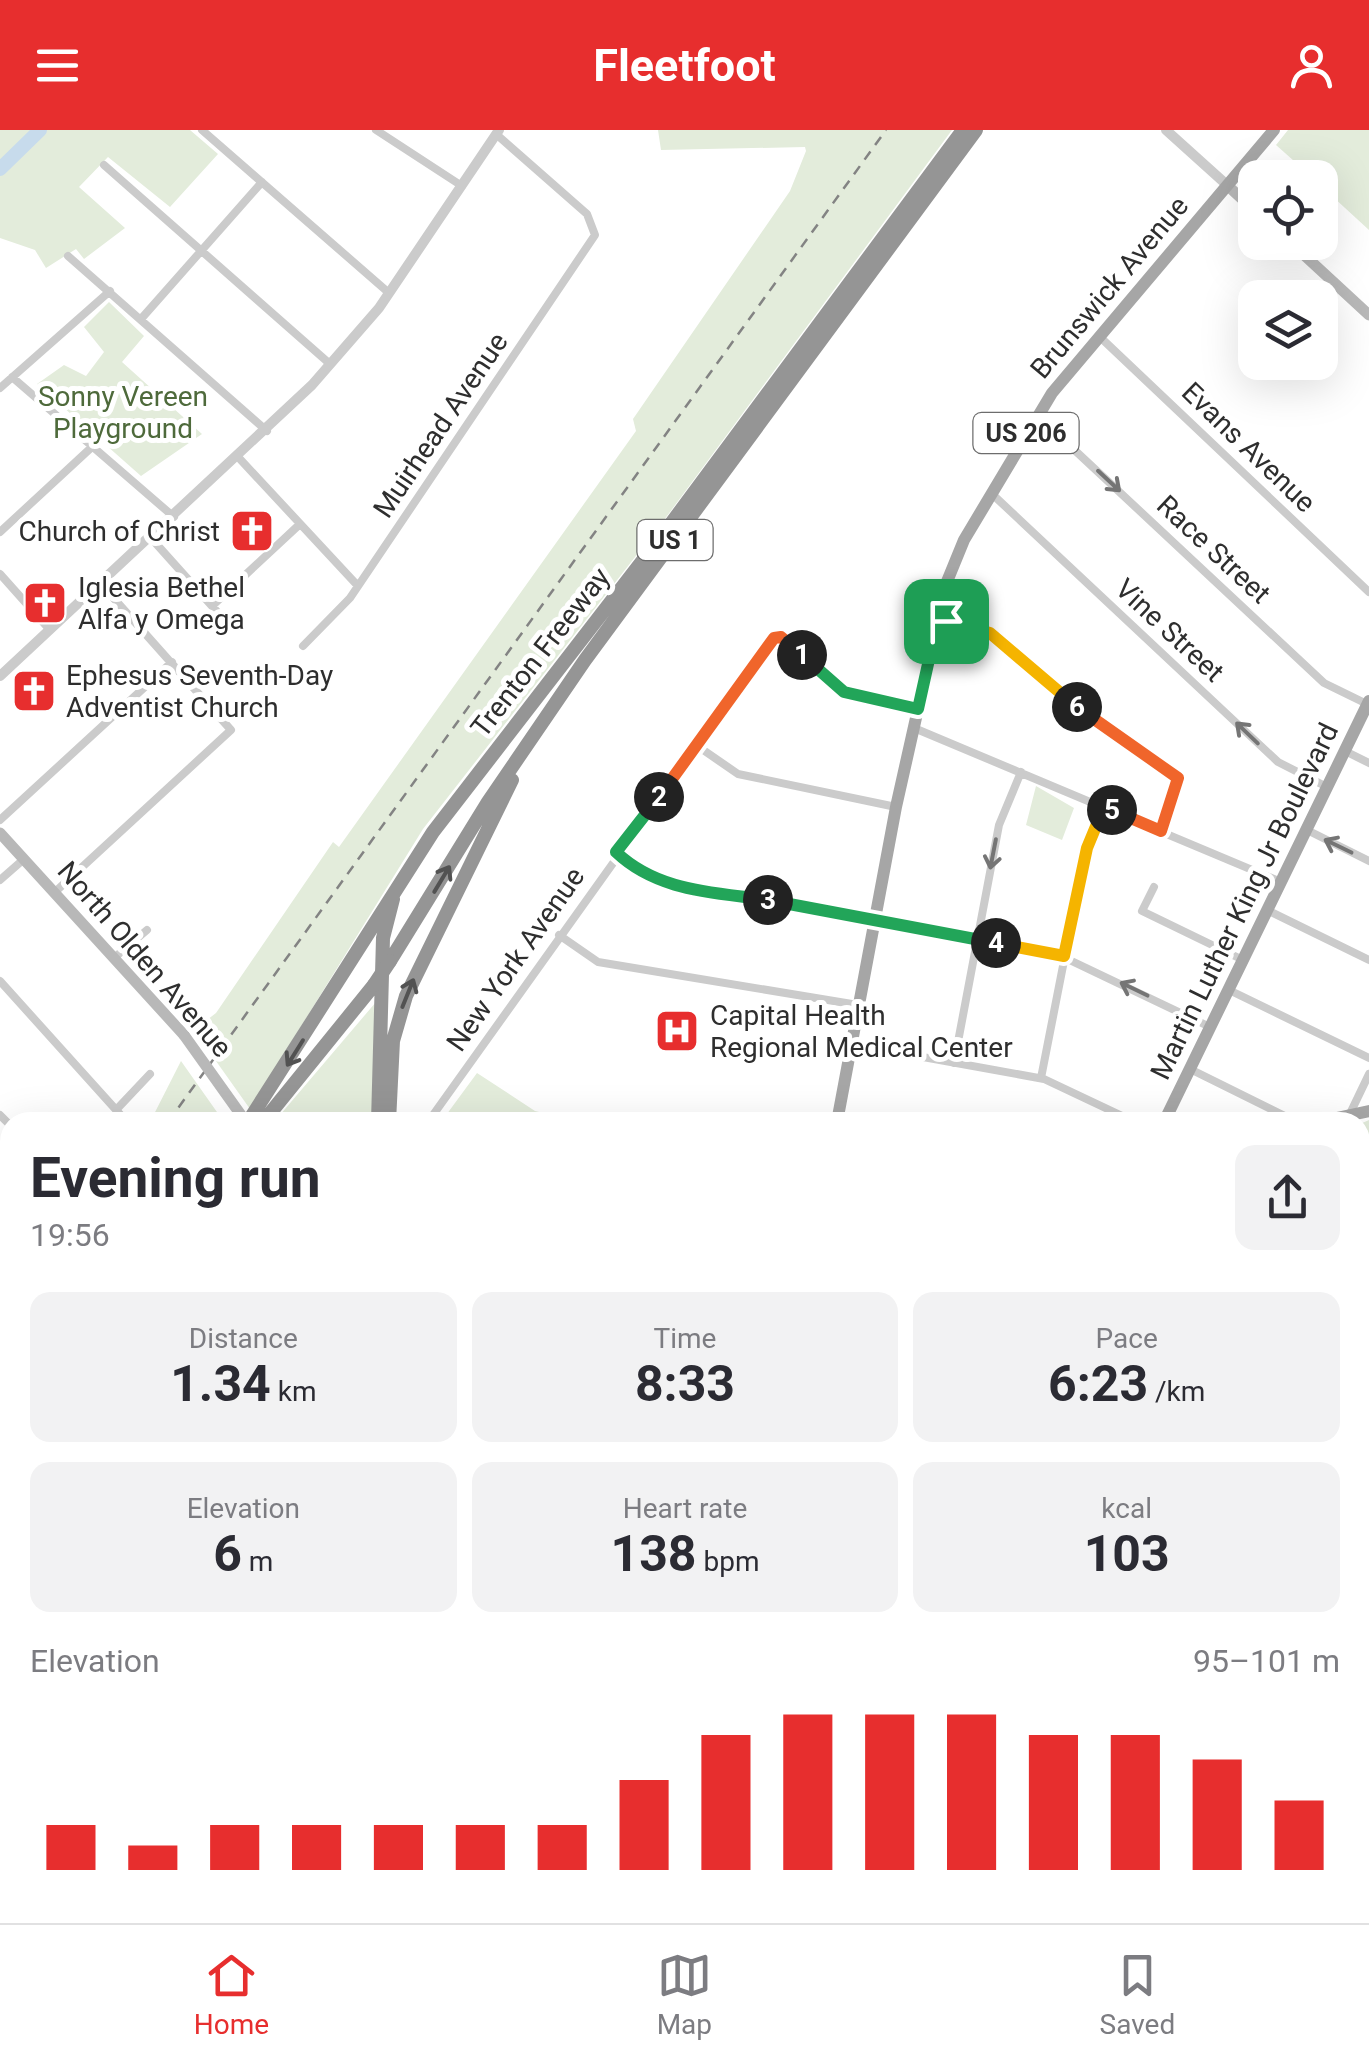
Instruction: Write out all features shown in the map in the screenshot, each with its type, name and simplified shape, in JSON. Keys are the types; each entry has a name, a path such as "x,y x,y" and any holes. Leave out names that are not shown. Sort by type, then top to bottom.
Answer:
{"highway":[{"name":"Trenton Freeway","path":"253,1112 400,880 962,130"},
{"name":"Trenton Freeway","path":"270,1112 374,985 525,748 612,623 723,478 976,130"},
{"path":"388,1112 393,1042 406,996 525,748"},
{"path":"387,1112 383,938 400,880"}],"main road":[{"name":"Brunswick Avenue","path":"839,1112 896,807 938,619 956,558 1037,415 1098,335 1274,130"},
{"path":"1226,185 1238,196"},
{"path":"1311,260 1366,308"},
{"name":"Martin Luther King Jr Boulevard","path":"1169,1112 1368,702"},
{"name":"North Olden Avenue","path":"0,833 184,1035 240,1112"}],"street":[{"path":"202,130 389,293"},
{"path":"376,130 462,186"},
{"path":"1166,130 1226,185"},
{"path":"0,676 239,458 330,364 389,293 498,132"},
{"name":"Muirhead Avenue","path":"303,646 358,586 593,241 591,220 498,132"},
{"path":"104,165 330,364"},
{"path":"141,319 262,182"},
{"path":"68,256 267,431"},
{"path":"0,388 110,291"},
{"name":"Evans Avenue","path":"1098,335 1369,592"},
{"path":"12,377 174,517"},
{"name":"Race Street","path":"1037,415 1324,683 1368,702"},
{"path":"0,532 93,446"},
{"path":"239,458 358,586"},
{"name":"Vine Street","path":"991,493 1278,762 1327,787"},
{"path":"212,606 300,524"},
{"path":"151,538 229,625"},
{"path":"0,574 50,630"},
{"path":"54,892 231,730 101,584"},
{"path":"938,619 990,633 1040,680 1177,776 1178,789 1161,831"},
{"name":"New York Avenue","path":"433,1112 616,852 778,636 844,692 918,709"},
{"path":"0,820 172,662"},
{"path":"914,728 1280,882"},
{"path":"696,745 749,778 896,807"},
{"path":"1345,751 1369,762"},
{"path":"954,1062 999,825 1021,772"},
{"path":"1040,1078 1087,848 1104,807"},
{"path":"1307,830 1369,862"},
{"path":"616,852 661,883 874,918 1064,956 1210,1027"},
{"path":"0,880 24,859"},
{"path":"1154,887 1142,911 1243,960"},
{"path":"1267,910 1369,960"},
{"path":"114,958 148,930"},
{"path":"559,935 598,962 858,1005"},
{"path":"0,982 116,1110 150,1074"},
{"path":"1229,990 1369,1058"},
{"path":"851,1044 1040,1078 1113,1112"},
{"path":"1190,1069 1278,1112"},
{"path":"1351,1112 1369,1074"}],"green space":[{"path":"0,130 190,130 218,154 170,207 108,157 79,187 125,228 84,259 76,249 46,268 35,250 0,238"},
{"path":"658,130 952,130 667,516 423,829 250,1109 194,1030 216,1013 333,842 339,847 636,431 633,419 790,191 806,151 805,147 661,150"},
{"path":"1288,130 1369,130 1369,230 1338,202 1338,160 1293,160 1276,145"},
{"name":"Sonny Vereen Playground","path":"109,302 144,336 122,362 202,434 141,476 37,384 64,365 86,376 104,352 84,327"},
{"path":"1036,786 1074,808 1062,840 1026,825"},
{"path":"376,1002 372,1112 282,1112"},
{"path":"181,1061 217,1112 155,1112"},
{"path":"477,1073 539,1112 448,1112"}],"waterway":[{"path":"0,169 40,130"}],"railway":[{"path":"175,1112 886,130"}],"place":[{"name":"Church of Christ","path":"252,531"},
{"name":"Iglesia Bethel Alfa y Omega","path":"45,603"},
{"name":"Ephesus Seventh-Day Adventist Church","path":"34,691"},
{"name":"Capital Health Regional Medical Center","path":"677,1031"}],"route":[{"path":"938,619 946,621 990,633 1040,680 1178,778 1178,789 1161,831 1104,807 1087,848 1064,956 874,918 661,883 616,852 774,638 786,641 844,692 918,709 938,619"}]}
